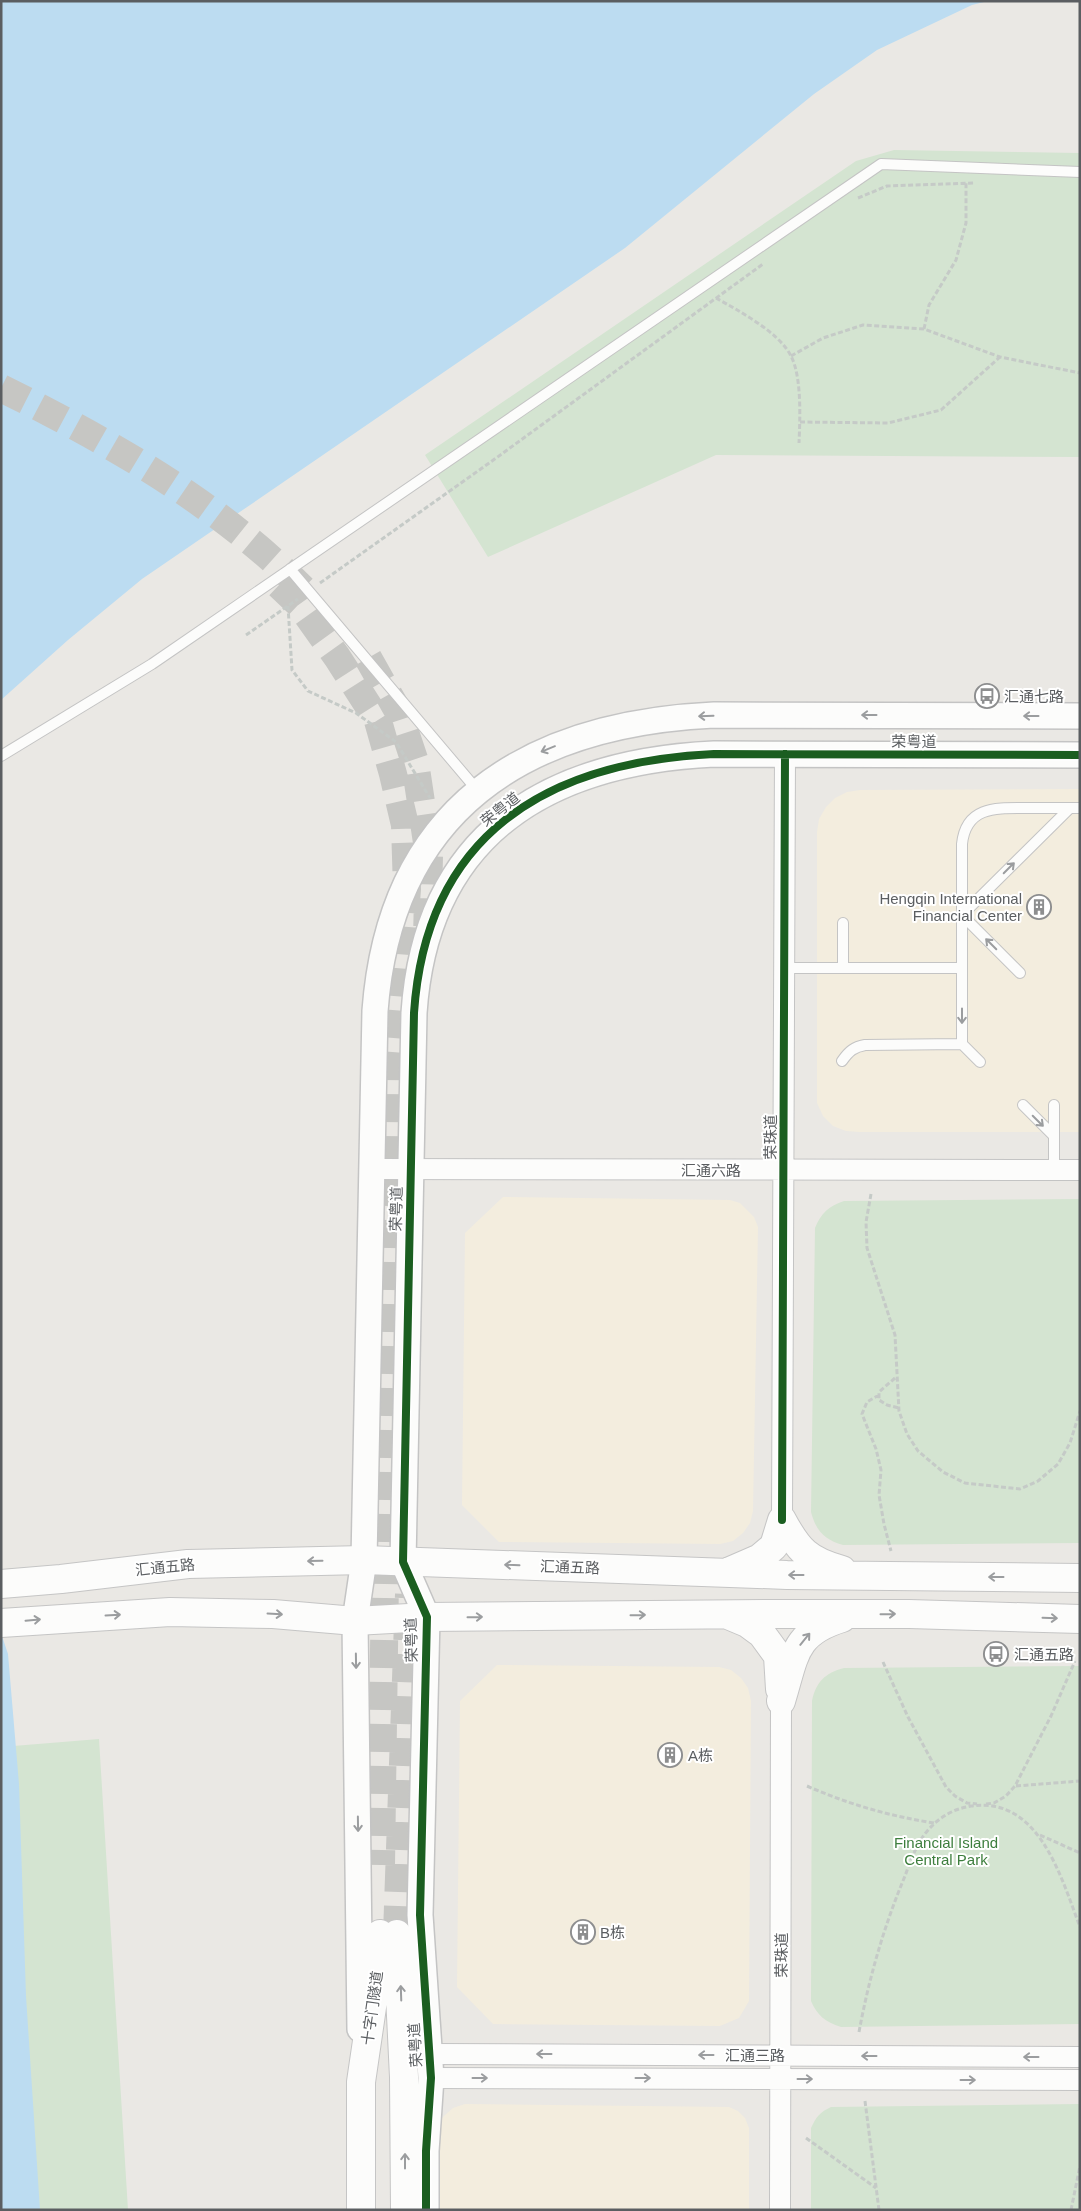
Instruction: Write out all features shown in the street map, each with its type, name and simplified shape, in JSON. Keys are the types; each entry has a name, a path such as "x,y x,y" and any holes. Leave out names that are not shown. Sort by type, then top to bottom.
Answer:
{"main road":[{"path":"724,1573 741,1568 760,1558 774,1546 782,1520"},
{"path":"782,1520 794,1543 808,1556 828,1566 863,1576"},
{"name":"汇通五路","path":"1,1584 188,1564 364,1560 724,1573 1080,1578"},
{"path":"1,1623 170,1612 273,1614 355,1621 427,1618 726,1614 909,1614 1080,1619"},
{"path":"726,1614 747,1623 762,1634 778,1656 781,1700"},
{"path":"781,1700 796,1653 804,1638 816,1628 853,1615"},
{"name":"十字门隧道","path":"361,2082 377,1973 389,1934 404,2077"},
{"name":"荣粤道","path":"404,2077 405,2210"},
{"name":"荣粤道","path":"361,2082 361,2210"}],"street":[{"name":"荣粤道","path":"361,2082 355,1621 364,1560 375,1012 381,956 388,929 405,885 423,850 455,812 478,791 508,769 562,743 619,726 678,717 1080,716"},
{"name":"荣粤道","path":"426,2210 426,2150 431,2066 420,1915 427,1618 403,1562 414,1013 420,964 431,924 444,894 456,871 472,851 508,817 529,803 551,791 602,771 654,759 682,756 784,754 1080,755"},
{"name":"荣珠道","path":"782,1520 784,754"},
{"name":"汇通六路","path":"372,1169 1080,1170"},
{"name":"荣珠道","path":"780,2210 781,1700"},
{"name":"汇通三路","path":"431,2066 780,2056 1080,2057"},
{"name":"汇通三路","path":"431,2066 780,2079 1080,2080"}],"lane":[{"path":"1,756 152,664 881,164 1080,172"},
{"path":"290,569 478,791"},
{"path":"962,915 1076,808"},
{"path":"980,1062 962,1044 963,836 966,828 976,816 991,809 1076,808"},
{"path":"962,915 1020,973"},
{"path":"842,923 842,968"},
{"path":"784,968 962,968"},
{"path":"842,1061 848,1052 856,1046 962,1044"},
{"path":"1023,1105 1054,1136"},
{"path":"1054,1106 1054,1170"}],"path":[{"path":"924,329 929,306 956,260 966,223 966,183"},
{"path":"854,199 887,186 980,183"},
{"path":"319,584 492,462 770,259"},
{"path":"716,298 772,333 791,356 799,390 799,443"},
{"path":"791,356 823,338 863,326 924,329 1000,357 1080,373"},
{"path":"800,422 888,423 941,410 1000,357"},
{"path":"246,635 303,595"},
{"path":"288,606 292,670 308,691 356,713 396,742 430,798"},
{"path":"871,1194 866,1222 867,1248 894,1336 899,1408 907,1434 918,1451 942,1472 965,1483 1020,1489 1038,1481 1058,1464 1078,1427 1080,1411"},
{"path":"896,1378 879,1392 879,1400 887,1405 899,1408"},
{"path":"879,1395 867,1402 862,1414 876,1449 881,1470 879,1495 891,1551"},
{"path":"859,2032 874,1964 895,1899 923,1836 934,1823 948,1813 964,1807 994,1802 1006,1796 1015,1786 1051,1716 1075,1661"},
{"path":"883,1662 908,1717 946,1787 955,1796 967,1803 998,1807 1028,1822 1039,1835 1080,1927"},
{"path":"1015,1786 1080,1781"},
{"path":"806,1786 831,1797 882,1813 934,1823"},
{"path":"1039,1835 1080,1853"},
{"path":"865,2101 879,2210"},
{"path":"806,2138 876,2188"},
{"path":"1071,2210 1080,2166"}],"shaded area":[{"name":"Hengqin International Financial Center","path":"1080,789 1080,1132 860,1132 846,1131 833,1126 823,1116 817,1103 817,832 819,819 826,807 835,798 847,792 860,790"},
{"path":"503,1197 730,1200 740,1203 754,1217 758,1227 753,1511 750,1523 743,1533 733,1541 720,1544 499,1542 462,1505 465,1233"},
{"path":"497,1665 719,1667 731,1670 741,1678 748,1688 751,1701 749,2001 739,2018 720,2026 493,2024 457,1987 460,1701"},
{"path":"465,2104 729,2107 738,2111 745,2118 749,2128 749,2210 433,2210 436,2126 453,2108"}],"green space":[{"path":"894,150 1080,153 1080,457 716,455 488,557 425,455 856,161"},
{"path":"1080,1199 1080,1543 843,1545 822,1534 811,1512 815,1228 823,1214 834,1205 844,1201"},
{"name":"Financial Island Central Park","path":"1080,1666 1080,2024 841,2027 830,2023 819,2014 811,2001 812,1701 822,1679 844,1668"},
{"path":"99,1739 128,2210 1,2210 1,1747"},
{"path":"1080,2104 1080,2210 811,2210 811,2128 819,2115 831,2107"}],"water":[{"path":"1,1 988,1 972,5 877,50 814,94 625,248 142,579 68,640 1,700"},
{"path":"1,1633 8,1654 19,1784 26,1996 40,2210 1,2210"}],"tunnel":[{"path":"1,388 84,431 164,478 239,532 308,594"},
{"path":"279,585 299,604 337,657 378,721 405,825 407,889 392,1075 381,1865"},
{"path":"368,658 398,711 415,762 429,856 427,938"},
{"path":"397,1934 409,1594"}],"cycle path":[{"path":"426,2210 426,2151 431,2078 420,1915 427,1617 403,1562 414,1013 423,951 442,898 470,854 506,819 549,792 598,773 654,760 714,754 1080,755"},
{"path":"782,1520 785,754"}],"place":[{"name":"汇通七路","path":"987,696"},
{"name":"Hengqin International Financial Center","path":"1039,907"},
{"name":"汇通五路","path":"996,1654"},
{"name":"A栋","path":"670,1755"},
{"name":"B栋","path":"583,1932"}]}
